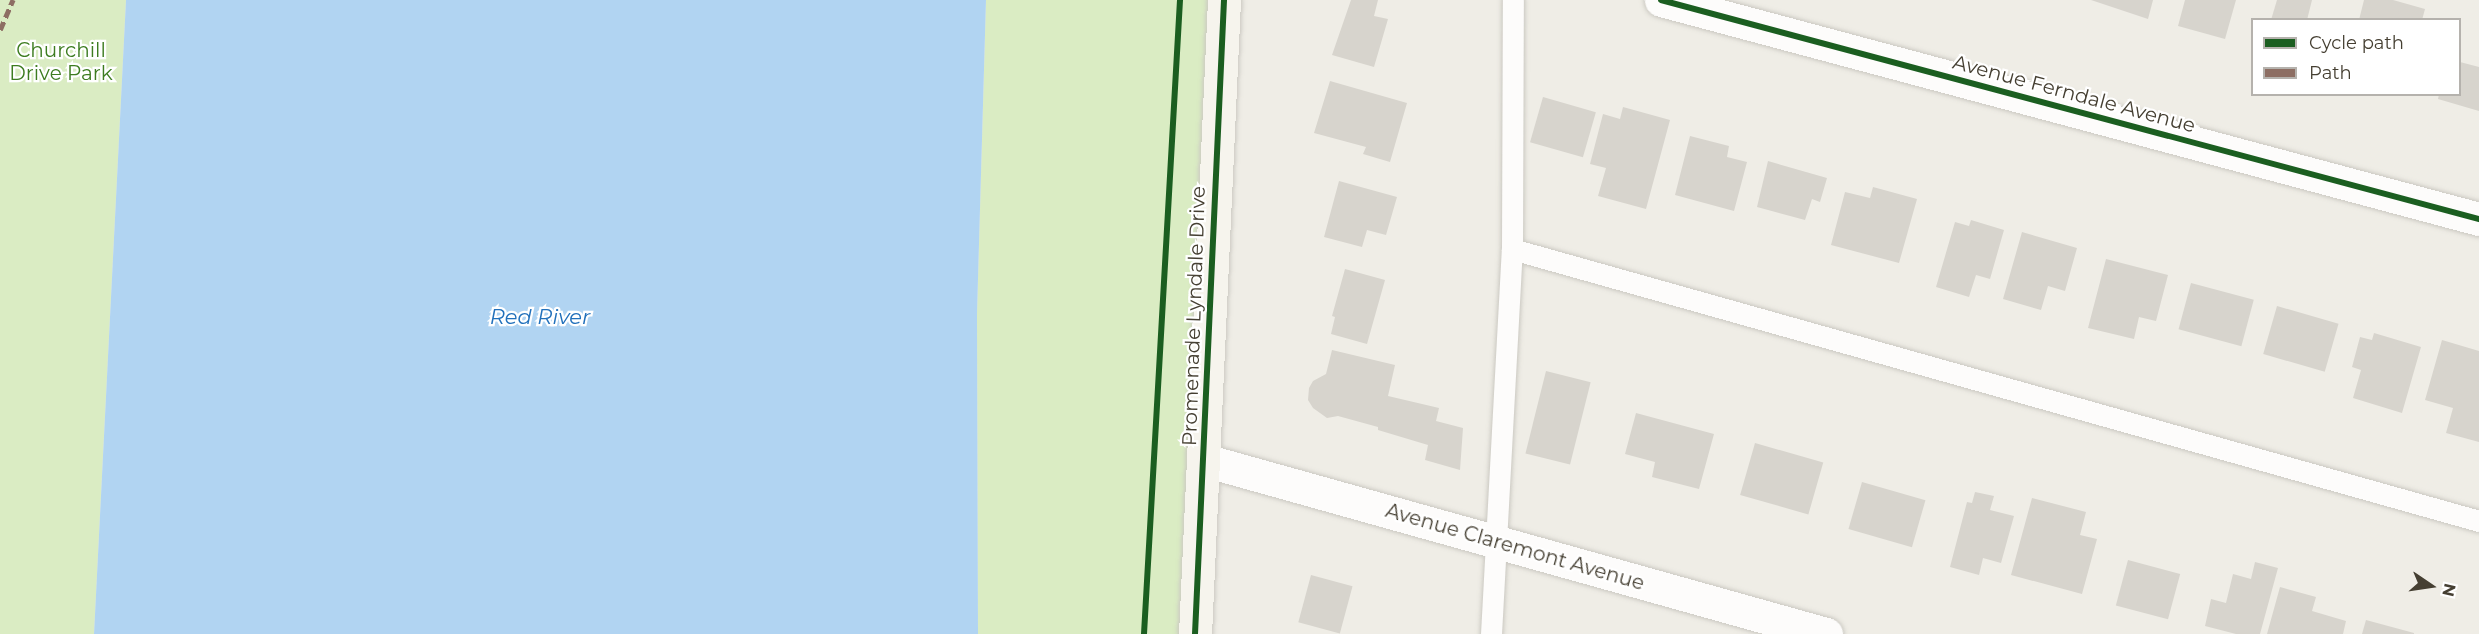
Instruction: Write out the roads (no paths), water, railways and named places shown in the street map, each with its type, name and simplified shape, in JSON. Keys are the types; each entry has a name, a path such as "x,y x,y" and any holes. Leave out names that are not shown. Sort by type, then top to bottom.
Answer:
{"street":[{"name":"Promenade Lyndale Drive","path":"1195,634 1224,0"},
{"name":"Avenue Ferndale Avenue","path":"1661,0 2479,219"},
{"name":"Avenue Claremont Avenue","path":"1204,460 1826,634"}],"lane":[{"path":"1491,634 1512,249 1513,0"},
{"path":"1512,249 2479,521"}],"water":[{"name":"Red River","path":"126,0 986,0 977,314 978,634 94,634"}],"park label":[{"name":"Churchill Drive Park","path":"61,62"}]}
